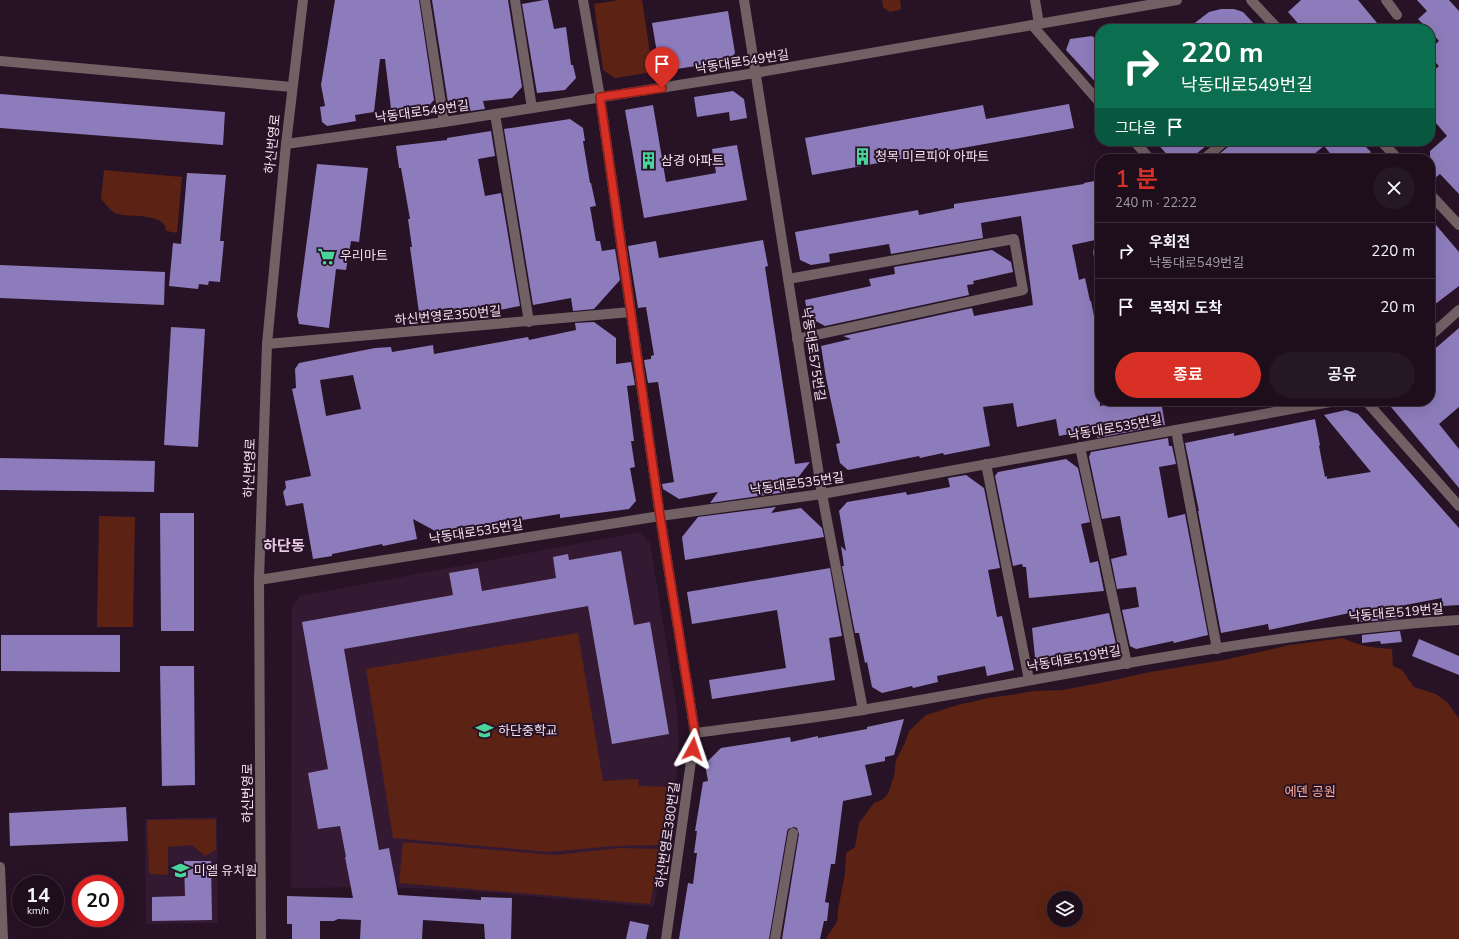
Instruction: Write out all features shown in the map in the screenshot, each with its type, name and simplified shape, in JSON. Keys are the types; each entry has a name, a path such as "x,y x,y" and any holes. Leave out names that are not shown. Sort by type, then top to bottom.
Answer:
{"street":[{"name":"하신번영로","path":"261,939 259,580 267,344 286,144 303,0"},
{"path":"425,0 444,122"},
{"path":"515,0 532,108"},
{"name":"하신번영로380번길","path":"583,0 600,97 660,516 695,733 666,939"},
{"name":"낙동대로575번길","path":"744,0 822,494 863,710"},
{"path":"1036,0 1036,24 1095,97"},
{"name":"낙동대로549번길","path":"286,144 444,122 755,73 1177,0"},
{"path":"1251,0 1273,24"},
{"path":"1386,0 1397,15"},
{"path":"0,61 292,87"},
{"path":"495,114 529,322"},
{"path":"1138,146 1146,154"},
{"path":"1210,154 1219,146"},
{"path":"1386,146 1393,154"},
{"path":"1435,199 1459,225"},
{"path":"788,279 1014,239 1023,290 797,339"},
{"path":"1435,332 1459,310"},
{"name":"하신번영로350번길","path":"267,344 630,312"},
{"name":"낙동대로535번길","path":"259,580 660,516 822,494 1308,406"},
{"path":"1370,406 1459,506"},
{"path":"1176,430 1217,649"},
{"path":"1080,447 1127,664"},
{"path":"986,464 1029,680"},
{"name":"낙동대로519번길","path":"695,733 863,710 1029,680 1330,631 1459,620"},
{"path":"774,939 793,832"},
{"path":"0,867 3,939"}],"shaded area":[{"name":"하단중학교","path":"640,532 650,543 677,709 679,754 674,797 654,907 472,891 387,887 291,888 292,606 300,596"},
{"name":"미엘 유치원","path":"217,817 218,923 146,924 145,819"}],"green space":[{"path":"619,0 642,0 653,72 615,78 603,70 594,4"},
{"path":"882,0 900,0 901,8 900,10 890,12 883,8"},
{"path":"104,170 182,177 177,233 166,231 165,225 160,221 146,217 117,214 108,207 101,199"},
{"path":"99,516 135,517 133,627 97,627"},
{"path":"578,633 603,781 638,779 639,786 669,787 661,845 614,846 548,852 393,838 366,669"},
{"name":"에덴 공원","path":"1343,638 1367,646 1392,649 1393,666 1402,670 1414,687 1436,694 1448,703 1459,719 1459,939 827,939 837,922 845,873 846,853 855,847 859,823 874,803 882,800 888,794 894,776 896,760 909,731 926,715 961,704 988,698 1035,691 1062,690 1150,672 1224,660 1290,645"},
{"path":"216,819 216,850 205,856 192,845 168,847 168,875 149,874 147,820"},
{"path":"403,842 554,855 619,848 661,849 650,904 399,883"}],"building":[{"path":"335,0 419,0 434,100 426,109 397,114 396,108 391,109 385,59 380,59 374,112 355,115 356,121 327,126 322,122 320,107 325,106 321,85"},
{"path":"432,0 508,0 522,87 512,98 483,101 485,109 463,112 448,103"},
{"path":"548,0 554,29 566,27 571,65 573,65 576,78 565,90 537,93 522,4"},
{"path":"1301,0 1358,0 1378,24 1299,24 1288,12"},
{"path":"1417,0 1449,0 1459,11 1459,194 1440,174 1435,178 1435,154 1430,154 1430,151 1447,136 1435,122 1435,70 1439,66 1435,62 1435,45 1439,41 1435,37 1435,24 1423,24 1418,19 1427,11"},
{"path":"1221,9 1234,9 1243,12 1254,24 1193,24 1209,12"},
{"path":"728,11 735,53 729,61 663,71 660,53 657,53 652,23"},
{"path":"1092,36 1095,39 1095,82 1066,50 1070,39"},
{"path":"733,91 744,99 747,118 730,121 729,112 697,117 694,97"},
{"path":"0,94 225,112 223,145 0,128"},
{"name":"청목 미르피아 아파트","path":"1069,104 1074,128 812,175 805,138 983,105 986,119"},
{"name":"삼경 아파트","path":"653,105 666,182 716,173 712,149 737,145 747,200 644,218 625,110"},
{"path":"570,119 583,128 585,141 583,141 590,183 596,206 590,207 596,241 600,241 602,251 615,249 620,280 594,309 573,311 571,298 533,305 504,129"},
{"path":"491,131 495,156 478,159 485,196 501,193 520,306 479,314 478,312 420,320 410,247 412,247 408,219 410,219 396,146 447,140 447,138"},
{"path":"1159,146 1206,146 1196,154 1167,154"},
{"path":"1229,146 1324,146 1314,154 1219,154"},
{"path":"1324,146 1365,146 1371,152 1368,154 1331,154"},
{"name":"우리마트","path":"317,164 368,168 359,242 351,241 346,270 336,269 329,328 299,324 297,315"},
{"path":"187,173 226,175 220,241 224,241 220,282 209,281 208,285 199,284 198,289 169,286 173,243 181,244"},
{"path":"1095,181 1095,240 1072,245 1079,280 1085,278 1095,321 1095,406 1162,406 1165,425 1097,438 1100,428 1059,436 1056,419 1017,427 1013,403 983,407 990,446 944,455 943,453 920,458 919,456 848,470 840,463 836,444 840,443 826,378 821,346 851,339 843,336 972,308 974,316 1033,305 1021,216 981,223 983,238 891,254 889,244 829,254 830,262 811,265 800,260 795,232 918,210 919,215 954,208 954,204"},
{"path":"1435,224 1459,252 1459,286 1435,304"},
{"path":"763,240 768,266 765,267 795,464 810,462 787,492 710,503 718,492 679,499 663,489 662,484 674,482 658,382 648,383 644,360 651,359 651,356 654,355 646,307 638,308 628,246 656,241 659,258"},
{"path":"992,250 1011,262 1013,272 973,281 974,284 967,285 969,295 825,326 808,317 805,300 871,286 869,279 895,274 894,267"},
{"path":"0,265 165,272 164,305 0,298"},
{"path":"594,322 616,338 616,364 631,362 635,385 627,386 634,441 631,441 635,467 630,468 636,501 629,509 560,518 560,514 522,520 521,517 495,522 492,525 474,528 473,525 437,532 413,519 417,539 383,546 382,544 313,559 303,503 286,506 283,492 286,488 285,481 311,476 292,389 296,388 295,369 299,363 375,348 391,347 392,352 433,345 434,354 528,337 529,340 576,330 575,323","holes":["353,375 361,409 326,416 320,380"]},
{"path":"171,327 205,329 198,447 164,445"},
{"path":"1459,328 1459,407 1439,424 1459,449 1459,488 1390,406 1435,406 1435,349"},
{"path":"1346,410 1358,414 1459,528 1459,605 1442,606 1442,598 1395,607 1397,619 1360,622 1359,611 1269,630 1268,624 1221,633 1185,443 1234,433 1234,436 1315,419 1325,477 1327,476 1327,479 1371,472 1324,415"},
{"path":"1168,438 1169,446 1172,446 1176,464 1159,467 1168,518 1185,514 1208,635 1174,643 1173,641 1136,649 1130,646 1122,610 1139,607 1136,587 1117,589 1111,559 1127,555 1120,516 1102,519 1089,457 1091,452"},
{"path":"0,458 155,461 154,492 0,490"},
{"path":"1066,459 1078,468 1090,522 1081,524 1090,563 1098,561 1104,591 1029,598 1026,567 1023,567 1022,564 1013,566 995,476 998,472"},
{"path":"966,475 984,488 1000,568 988,570 997,617 1002,616 1014,670 987,676 985,666 937,676 938,682 882,693 872,687 859,633 855,633 842,566 844,566 841,546 846,551 839,511 847,502 906,492 907,495 950,487 948,478"},
{"path":"776,507 771,513 801,508 822,528 824,537 685,560 682,537 698,517"},
{"path":"160,513 194,513 194,631 161,631"},
{"path":"621,551 634,625 650,622 669,734 612,744 588,606 344,649 379,850 389,848 398,895 481,900 481,897 512,898 511,939 485,939 484,924 423,920 422,939 360,939 361,920 338,919 334,921 320,921 320,939 292,939 292,924 287,924 287,896 353,898 340,826 318,829 308,773 328,769 302,622 453,595 449,573 478,568 482,591 556,578 553,557 568,554 569,560"},
{"path":"830,568 842,636 829,638 835,680 712,699 709,680 786,668 777,610 692,624 687,592"},
{"path":"1109,613 1116,644 1097,649 1098,652 1036,667 1032,628"},
{"path":"1400,631 1402,642 1381,644 1380,641 1362,643 1362,635"},
{"path":"1,635 120,635 120,672 1,671"},
{"path":"1419,639 1459,656 1459,675 1412,656"},
{"path":"160,666 194,666 195,785 162,786"},
{"path":"904,719 894,755 885,757 885,761 865,765 872,795 843,801 835,864 831,864 825,902 829,903 827,921 824,921 820,939 782,939 799,834 797,828 794,827 788,829 787,832 769,939 679,939 688,883 693,884 697,853 694,853 697,831 695,831 703,782 708,781 705,764 721,748 790,737 791,742 818,736 818,738 867,729 867,727"},
{"path":"126,807 128,841 10,846 9,813"},
{"path":"184,861 211,861 212,920 152,921 152,897 185,896"},
{"path":"630,921 649,925 646,939 626,939"}],"place":[{"name":"청목 미르피아 아파트","path":"862,157"},
{"name":"삼경 아파트","path":"648,161"},
{"name":"우리마트","path":"327,256"},
{"name":"하단중학교","path":"485,731"},
{"name":"미엘 유치원","path":"181,871"}],"district":[{"name":"하단동","path":"284,546"}],"route":[{"path":"662,88 600,97 660,516 695,733 693,749"}]}
